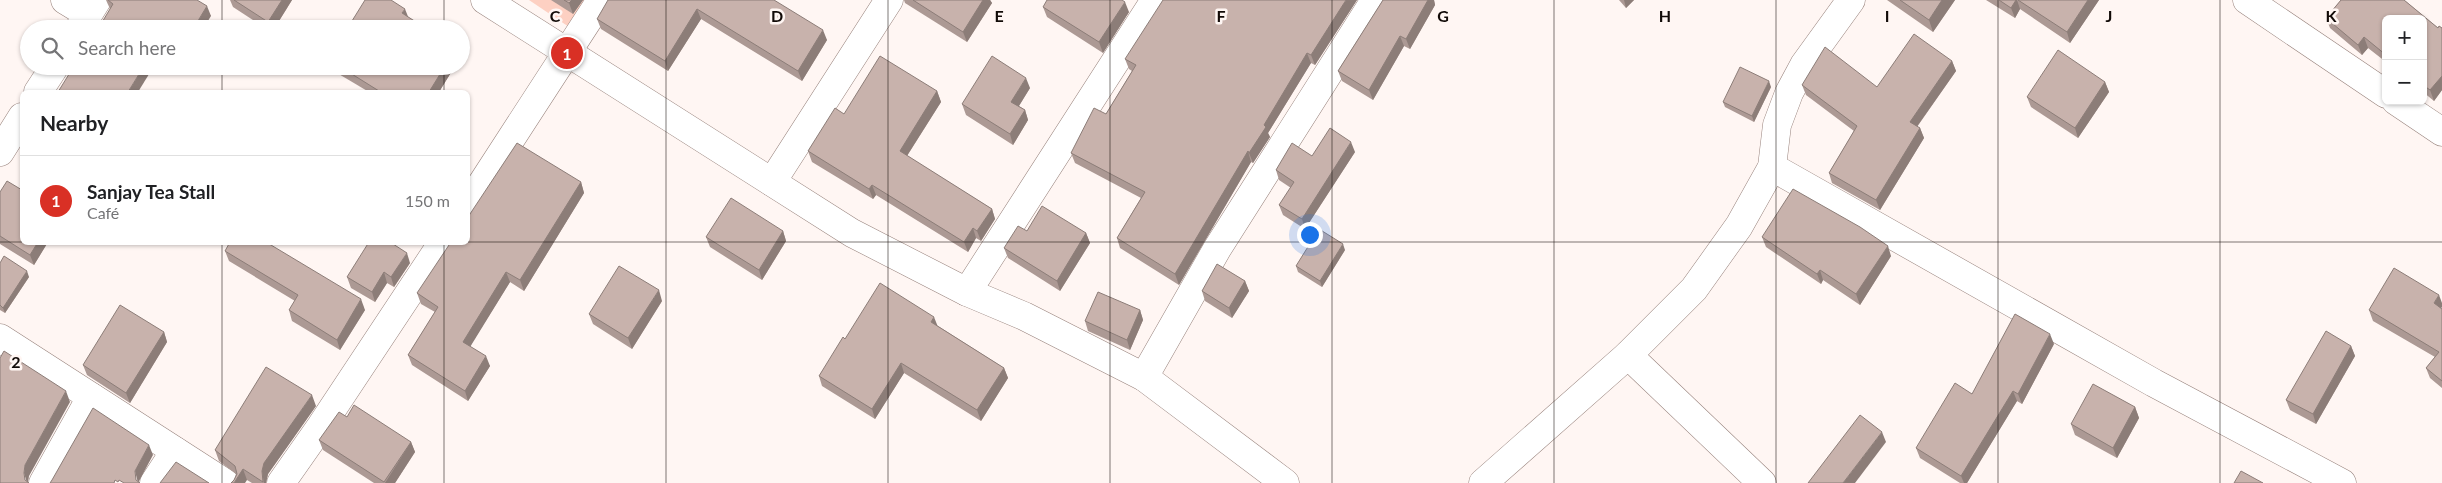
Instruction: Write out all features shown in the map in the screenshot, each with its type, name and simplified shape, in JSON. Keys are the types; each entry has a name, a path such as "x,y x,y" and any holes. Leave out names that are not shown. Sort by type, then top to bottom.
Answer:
{"street":[{"path":"65,0 88,14"},
{"path":"485,0 852,233 967,292 1024,316 1144,377 1285,483"},
{"path":"470,202 601,0"},
{"path":"772,182 889,0"},
{"path":"967,292 1155,0"},
{"path":"1144,377 1217,249 1375,0"},
{"path":"1483,483 1628,354 1694,290 1739,226 1772,167 1777,125 1789,93 1804,65 1851,0"},
{"path":"2247,0 2382,91"},
{"path":"39,90 49,75"},
{"path":"2402,105 2442,132"},
{"path":"0,152 20,120"},
{"path":"1772,167 2154,383 2342,483"},
{"path":"281,483 322,426 441,245"},
{"path":"1,342 225,483"},
{"path":"1628,354 1762,483"},
{"path":"43,483 91,397"},
{"path":"154,483 175,450"}],"shaded area":[{"path":"529,0 590,0 572,29"}],"building":[{"path":"108,0 197,0 207,6 198,20 103,20 113,4"},
{"path":"234,0 282,0 269,20 265,20"},
{"path":"365,0 391,0 405,9 402,13 413,20 353,20"},
{"path":"608,0 774,0 823,30 798,71 697,9 665,61 597,19"},
{"path":"913,0 983,0 963,32"},
{"path":"1047,0 1122,0 1125,2 1099,42 1043,7"},
{"path":"1163,0 1346,0 1311,55 1307,53 1264,125 1266,127 1249,153 1248,151 1175,274 1117,238 1145,192 1071,153 1094,108 1106,114 1136,65 1125,59"},
{"path":"1383,0 1428,0 1406,39 1400,36 1369,90 1338,71"},
{"path":"1900,0 1942,0 1929,20"},
{"path":"1999,0 2016,0 2011,8"},
{"path":"2018,0 2088,0 2067,32"},
{"path":"2341,0 2404,0 2422,15 2382,15 2382,52 2364,37 2358,45 2326,18"},
{"path":"2427,19 2438,28 2439,26 2442,28 2442,76 2430,90 2427,88"},
{"path":"1914,34 1952,61 1910,122 1920,128 1876,200 1829,173 1857,126 1802,85 1825,47 1877,87"},
{"path":"2058,50 2105,82 2075,128 2027,97"},
{"path":"880,56 937,91 900,151 992,209 977,231 973,228 964,242 872,185 869,189 808,151 835,108 844,114"},
{"path":"992,56 1026,78 1011,102 1025,110 1010,134 962,104"},
{"path":"1740,67 1769,81 1752,116 1723,102"},
{"path":"68,75 138,75 129,90 59,90"},
{"path":"353,75 439,75 430,90 377,90"},
{"path":"1330,128 1351,142 1302,219 1279,205 1294,182 1276,170 1292,143 1312,156"},
{"path":"517,143 581,182 520,280 506,272 463,342 486,356 465,391 408,355 438,307 417,293 449,245 470,245 470,214"},
{"path":"7,181 20,189 20,245 36,245 30,255 0,236 0,192"},
{"path":"1793,189 1860,227 1888,246 1856,294 1820,270 1817,274 1762,237"},
{"path":"731,198 783,231 759,270 706,237"},
{"path":"1042,206 1086,233 1057,281 1004,248 1018,226 1027,231"},
{"path":"1319,229 1343,244 1320,281 1296,266"},
{"path":"228,245 271,245 361,299 337,340 289,310 298,295 225,251"},
{"path":"367,245 395,245 407,253 391,277 384,272 372,292 347,277"},
{"path":"4,256 27,271 3,308 0,305 0,263"},
{"path":"1217,264 1245,281 1229,308 1202,291"},
{"path":"619,266 659,290 628,338 589,314"},
{"path":"2394,268 2439,295 2434,303 2442,309 2442,381 2426,368 2439,352 2369,310"},
{"path":"880,283 934,317 931,322 1004,368 977,410 901,363 872,409 819,376"},
{"path":"1098,292 1140,310 1127,340 1085,321"},
{"path":"120,305 164,332 126,393 83,365"},
{"path":"2015,314 2050,334 2018,394 2013,391 1961,476 1916,448 1955,383 1972,394"},
{"path":"2326,331 2351,346 2313,414 2286,400"},
{"path":"4,351 66,391 25,465 25,480 29,483 0,483 0,358"},
{"path":"266,367 312,395 264,463 262,471 263,482 243,469 234,483 231,483 237,474 235,466 215,450"},
{"path":"2093,384 2135,407 2113,448 2071,424"},
{"path":"354,405 411,442 384,482 319,440 339,412 347,417"},
{"path":"93,408 149,445 135,471 136,480 140,483 124,483 115,480 114,483 50,483"},
{"path":"1860,415 1882,432 1843,483 1808,483"},
{"path":"176,462 209,483 160,483"},
{"path":"2241,471 2263,483 2234,483"}],"place":[{"name":"Sanjay Tea Stall","path":"567,53"}]}
